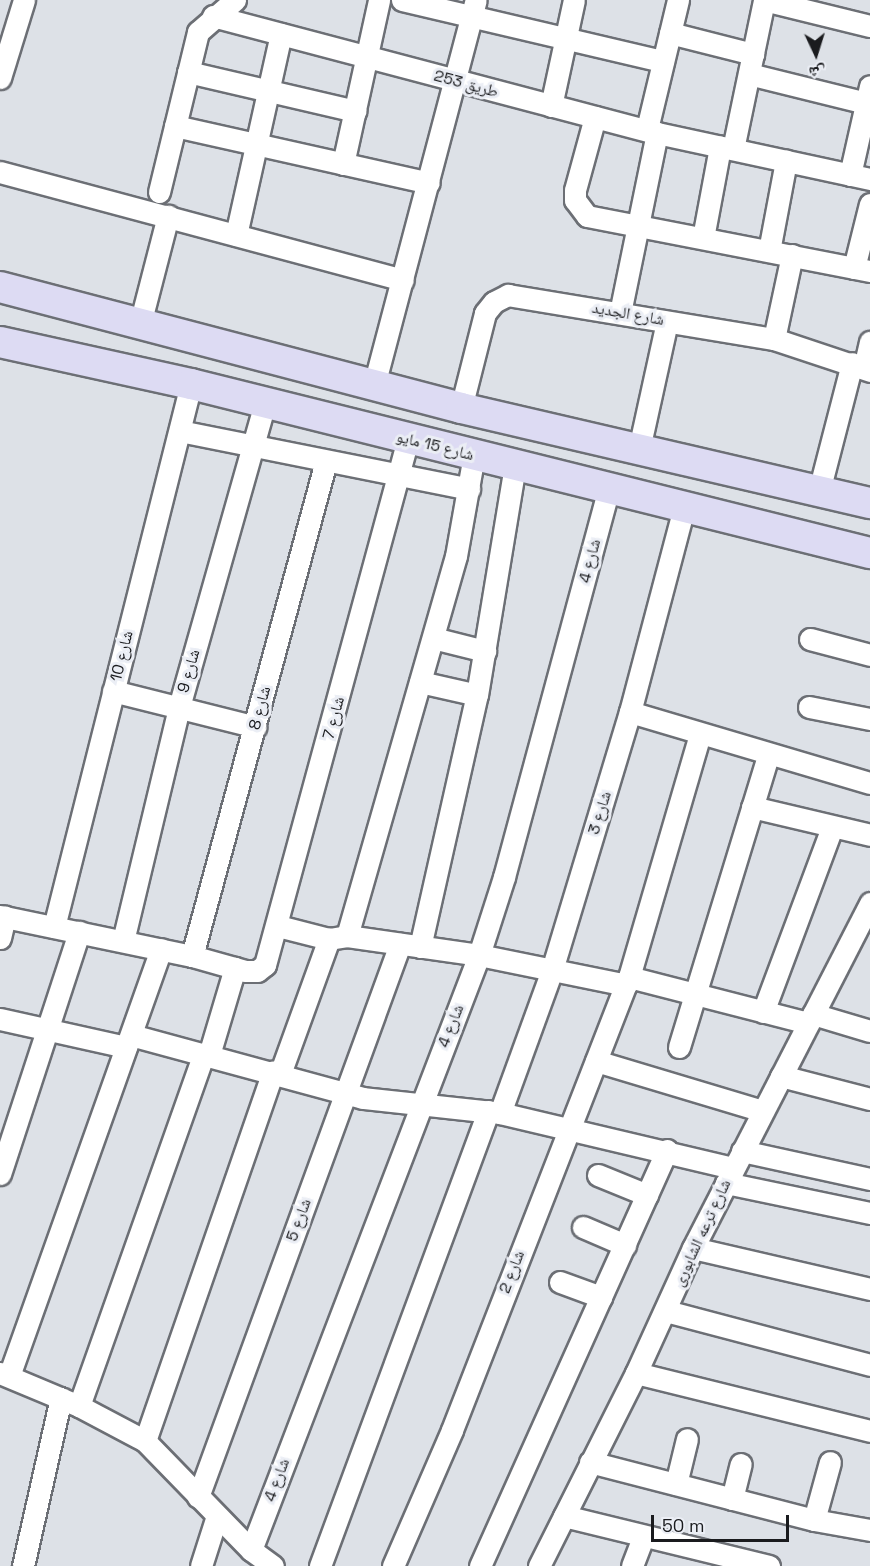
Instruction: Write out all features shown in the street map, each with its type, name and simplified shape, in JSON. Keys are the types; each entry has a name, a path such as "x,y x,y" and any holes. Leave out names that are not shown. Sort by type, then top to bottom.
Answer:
{"main road":[{"path":"0,288 461,408 870,503"},
{"name":"شارع 15 مايو","path":"0,342 191,384 870,553"}],"street":[{"path":"0,78 24,0"},
{"path":"159,192 198,32 213,16 235,0"},
{"path":"343,164 379,0"},
{"path":"402,0 474,8 565,38 663,61"},
{"path":"551,106 574,0"},
{"path":"620,313 638,226 663,61 678,0"},
{"path":"704,238 751,64 764,0 870,26"},
{"path":"374,385 474,8"},
{"name":"طريق 253","path":"213,16 595,117 860,177"},
{"path":"670,33 751,64 869,98 860,177"},
{"path":"236,235 281,34"},
{"path":"188,72 356,111"},
{"path":"595,117 575,200 587,216 862,269 870,204"},
{"path":"175,126 429,183"},
{"path":"769,251 786,161"},
{"path":"0,172 403,280"},
{"path":"140,324 168,216"},
{"path":"774,339 792,255"},
{"name":"شارع الجديد","path":"461,408 484,313 494,302 508,295 523,295 774,339 862,367"},
{"path":"639,449 667,322"},
{"path":"819,491 870,342"},
{"name":"شارع 10","path":"54,927 191,384"},
{"name":"شارع 9","path":"123,941 179,708 265,403"},
{"path":"180,431 469,489"},
{"name":"شارع 7","path":"2,924 54,927 192,956 235,968 257,971 265,965 278,926 408,439"},
{"path":"146,1441 276,1073 338,937 433,638 456,556 474,455"},
{"name":"شارع 8","path":"192,956 256,727 326,460"},
{"name":"شارع 5","path":"198,1497 346,1093 410,945 477,695 515,465"},
{"name":"شارع 4","path":"251,1550 420,1102 479,956 504,877 609,489"},
{"name":"شارع 3","path":"320,1566 494,1112 552,970 630,712 684,508"},
{"path":"433,638 485,651"},
{"path":"810,639 870,655"},
{"path":"420,682 477,695"},
{"path":"113,691 256,727"},
{"path":"809,707 870,719"},
{"path":"630,712 768,756 870,783"},
{"name":"شارع 2","path":"393,1566 452,1430 627,981 700,734"},
{"path":"679,1047 768,756"},
{"path":"752,807 870,835"},
{"path":"763,1012 832,826"},
{"name":"شارع ترعه الشابورى","path":"539,1566 636,1373 693,1248 870,903"},
{"path":"278,926 627,981 763,1012 870,1031"},
{"path":"0,1174 50,1030 79,933"},
{"path":"161,949 5,1375 70,1402 146,1441 216,1516 251,1550 273,1566"},
{"path":"23,1566 70,1402 207,1054 235,968"},
{"path":"0,1019 50,1030 207,1054 382,1101 420,1102 494,1112 570,1126 734,1167 870,1213"},
{"path":"596,1061 763,1111"},
{"path":"781,1076 870,1099"},
{"path":"480,1566 668,1150"},
{"path":"734,1167 870,1179"},
{"path":"598,1175 647,1194"},
{"path":"583,1227 625,1245"},
{"path":"693,1248 870,1289"},
{"path":"560,1282 601,1297"},
{"path":"666,1311 870,1365"},
{"path":"636,1373 870,1431"},
{"path":"676,1484 687,1438"},
{"path":"590,1462 814,1520 870,1530"},
{"path":"814,1520 830,1462"},
{"path":"732,1499 741,1464"},
{"path":"201,1566 216,1516"},
{"path":"564,1516 643,1537 703,1558 769,1566"},
{"path":"632,1566 643,1537"}]}
